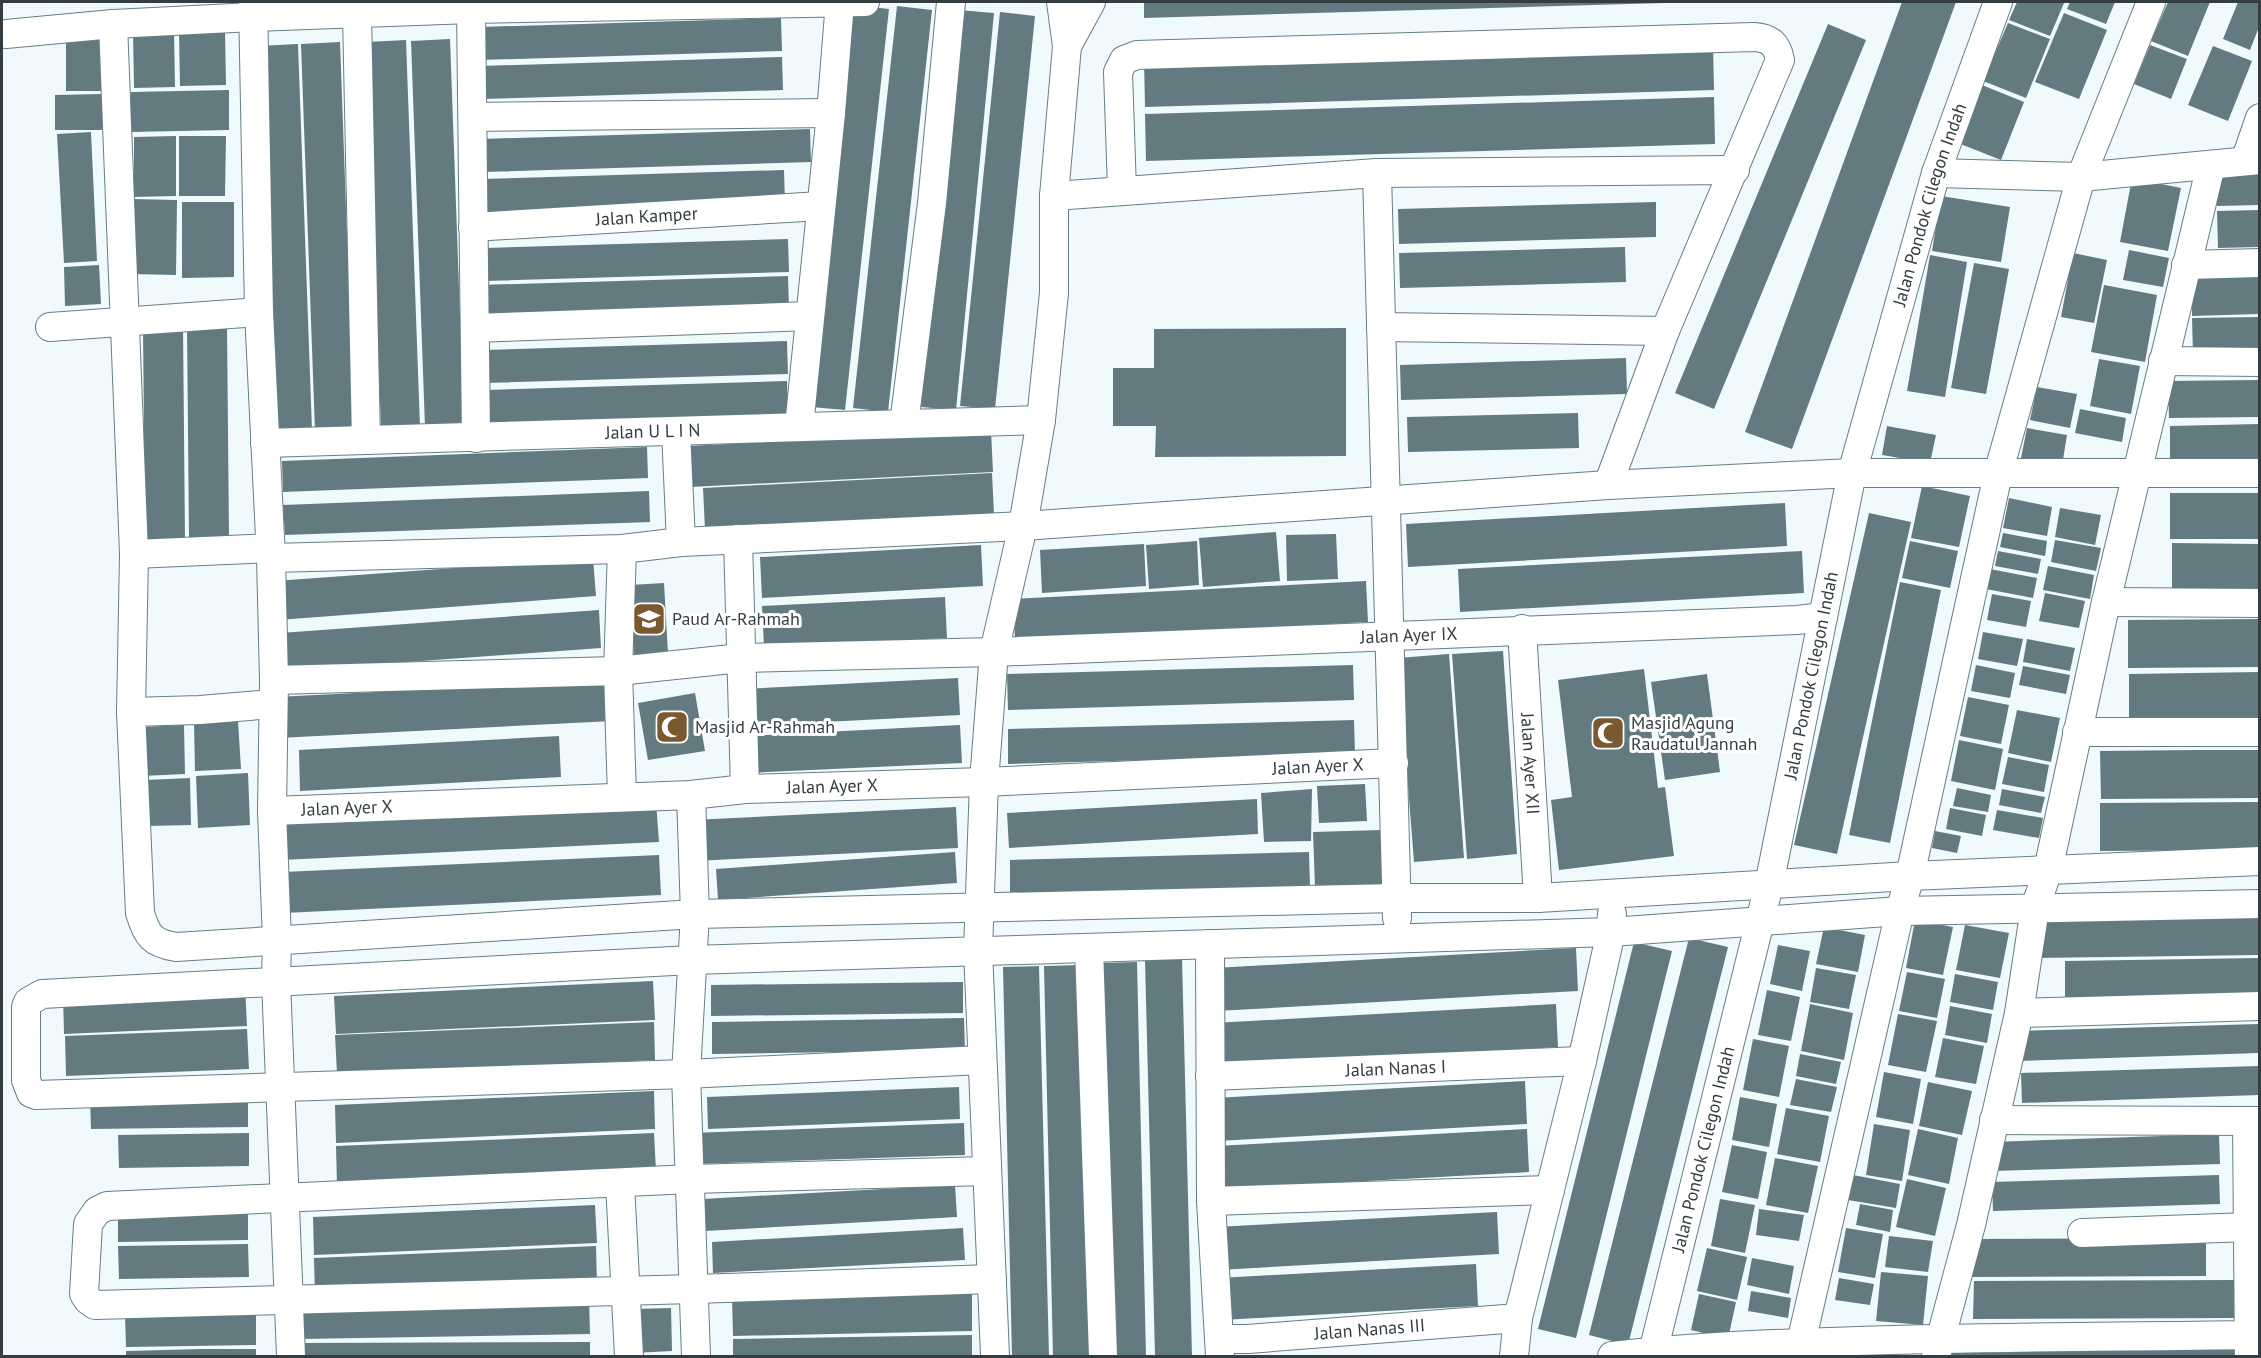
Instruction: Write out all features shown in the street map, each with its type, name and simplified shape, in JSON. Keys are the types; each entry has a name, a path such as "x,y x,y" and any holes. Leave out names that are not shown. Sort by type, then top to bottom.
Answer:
{"street":[{"path":"799,427 840,2"},
{"path":"6,34 253,9 357,14 686,3 865,2"},
{"path":"904,423 932,203 951,2"},
{"path":"995,1356 978,950 984,782 994,652 1023,526 1041,420 1054,293 1054,196 1067,46 1061,2"},
{"path":"1067,46 1091,2"},
{"name":"Jalan Pondok Cilegon Indah","path":"1653,1354 1769,885 1852,473 1936,173 1998,2"},
{"path":"1800,1350 1900,911 1910,876 1998,474 2081,177 2151,2"},
{"path":"253,9 259,312 271,553 272,811 277,941 276,981 291,1356"},
{"path":"471,9 476,438"},
{"path":"357,14 366,440"},
{"path":"113,24 134,554 131,712 140,914 144,926 159,944 176,947 695,914 1396,898 1538,898 1910,876 2259,861"},
{"path":"1122,190 1118,72 1124,60 1137,55 1767,38 1774,44 1780,60 1665,331 1608,485"},
{"path":"474,117 831,112"},
{"path":"1936,173 2081,177 2252,161 2259,118"},
{"path":"1938,1348 1971,1225 2019,1013 2035,908 2048,870 2106,602 2211,165"},
{"path":"1054,196 1377,173 1735,170"},
{"path":"1377,173 1398,938"},
{"name":"Jalan Kamper","path":"474,227 821,206"},
{"path":"2186,265 2259,263"},
{"path":"50,327 259,312"},
{"path":"475,328 810,316"},
{"path":"1382,327 1665,331"},
{"path":"2163,361 2259,362"},
{"name":"Jalan U L I N","path":"265,443 1041,420"},
{"path":"676,431 681,542"},
{"path":"134,554 622,549 681,542 1023,526 1608,485 1852,473 2259,473"},
{"path":"738,539 745,789"},
{"path":"622,549 618,671 622,797"},
{"path":"2106,602 2259,603"},
{"name":"Jalan Ayer IX","path":"131,712 201,710 273,692 618,671 741,658 994,652 1522,629 1797,620 1823,617"},
{"name":"Jalan Ayer XII","path":"1522,629 1538,898"},
{"path":"2077,732 2259,732"},
{"name":"Jalan Ayer X","path":"272,811 691,795 745,789 984,782 1394,763"},
{"path":"691,795 695,914 686,1074 696,1356"},
{"path":"1514,1356 1518,1318 1582,1061 1611,932 1613,894"},
{"path":"982,1060 686,1074 36,1095 31,1093 26,1080 26,1007 32,999 42,994 179,985 692,960 1611,932 1900,911 2259,903"},
{"path":"1210,944 1211,1201 1220,1348"},
{"path":"176,947 179,985"},
{"path":"1089,948 1103,1356"},
{"path":"2019,1013 2259,1006"},
{"name":"Jalan Nanas I","path":"1210,1076 1582,1061"},
{"path":"1612,1356 1800,1350 2249,1346 2249,1227 2253,1121 1994,1120"},
{"path":"987,1171 691,1179 107,1206 101,1208 88,1224 84,1294 96,1305 992,1279"},
{"path":"620,1184 628,1356"},
{"path":"1211,1201 1550,1190"},
{"path":"2082,1233 2249,1227"},
{"name":"Jalan Nanas III","path":"1220,1348 1248,1339 1518,1318"}],"building":[{"path":"1144,2 1664,2 1664,3 1144,18"},
{"path":"1902,2 1956,2 1792,449 1745,432"},
{"path":"2017,2 2064,3 2050,36 2009,20"},
{"path":"2070,2 2115,2 2106,24 2067,9"},
{"path":"2168,2 2210,2 2188,56 2151,41"},
{"path":"2238,2 2259,2 2259,27 2250,50 2223,39"},
{"path":"853,5 889,9 845,410 811,407"},
{"path":"897,6 932,10 888,412 853,408"},
{"path":"959,10 994,13 956,410 921,407"},
{"path":"1000,12 1035,16 995,409 960,406"},
{"path":"2064,13 2107,30 2079,99 2035,82"},
{"path":"781,18 782,51 480,60 479,27"},
{"path":"2008,23 2050,39 2026,98 1983,81"},
{"path":"1828,24 1866,40 1714,409 1675,393"},
{"path":"225,30 226,85 180,86 179,31"},
{"path":"174,31 175,87 134,88 133,32"},
{"path":"103,35 103,91 66,91 66,36"},
{"path":"450,39 464,426 425,427 411,41"},
{"path":"406,40 420,427 381,428 367,42"},
{"path":"340,42 354,429 315,431 301,44"},
{"path":"298,44 312,430 273,432 259,46"},
{"path":"1713,44 1714,90 1145,107 1144,60"},
{"path":"2150,45 2187,59 2171,99 2134,84"},
{"path":"2213,46 2252,61 2228,121 2188,105"},
{"path":"782,57 783,90 481,99 480,66"},
{"path":"1982,85 2024,102 2001,160 1958,143"},
{"path":"229,90 229,130 131,132 131,92"},
{"path":"102,94 102,130 55,130 55,95"},
{"path":"1714,97 1715,144 1146,161 1145,114"},
{"path":"810,129 811,162 482,172 481,139"},
{"path":"91,132 97,261 64,263 57,134"},
{"path":"176,136 176,196 134,197 134,137"},
{"path":"179,136 226,136 225,196 179,196"},
{"path":"2259,168 2259,205 2217,206 2217,169"},
{"path":"784,170 785,203 483,212 482,179"},
{"path":"2132,178 2181,188 2168,251 2120,242"},
{"path":"1941,196 2010,207 2001,262 1932,251"},
{"path":"133,199 177,200 176,275 132,274"},
{"path":"182,202 234,202 234,277 182,278"},
{"path":"1656,202 1656,237 1399,244 1398,209"},
{"path":"2259,210 2259,247 2218,248 2217,211"},
{"path":"788,239 789,272 486,281 486,248"},
{"path":"1625,247 1626,282 1400,288 1399,253"},
{"path":"2129,250 2169,258 2163,287 2123,280"},
{"path":"2073,253 2107,260 2094,323 2061,317"},
{"path":"1930,255 1967,262 1945,397 1907,391"},
{"path":"1974,263 2009,269 1986,394 1951,388"},
{"path":"99,265 101,304 65,306 64,267"},
{"path":"788,276 789,309 479,318 478,285"},
{"path":"2259,277 2259,314 2192,316 2192,279"},
{"path":"2104,285 2157,295 2145,362 2091,352"},
{"path":"2259,317 2259,354 2193,356 2192,318"},
{"path":"183,324 185,539 145,539 143,325"},
{"path":"227,324 229,538 189,539 187,325"},
{"path":"1346,328 1346,456 1155,457 1156,426 1113,426 1113,368 1154,368 1154,329"},
{"path":"787,341 788,374 486,383 485,350"},
{"path":"1626,358 1627,394 1401,400 1400,365"},
{"path":"2099,359 2140,366 2131,414 2090,406"},
{"path":"2259,380 2259,417 2169,418 2168,381"},
{"path":"787,381 788,414 486,423 486,390"},
{"path":"2037,387 2077,394 2070,428 2030,420"},
{"path":"2080,409 2126,418 2122,442 2075,433"},
{"path":"1578,413 1579,448 1408,452 1407,417"},
{"path":"2259,424 2259,461 2170,463 2170,426"},
{"path":"1887,426 1936,435 1930,463 1882,455"},
{"path":"2027,428 2067,435 2062,466 2021,458"},
{"path":"991,431 993,472 690,487 688,446"},
{"path":"647,447 648,478 283,492 282,461"},
{"path":"992,473 994,514 705,529 703,488"},
{"path":"1922,486 1970,496 1959,547 1911,538"},
{"path":"649,491 650,522 285,535 283,505"},
{"path":"2170,493 2259,493 2259,539 2170,539"},
{"path":"2009,498 2052,507 2047,536 2003,528"},
{"path":"1785,503 1787,546 1408,567 1406,524"},
{"path":"2060,508 2101,515 2095,545 2055,537"},
{"path":"1869,513 1911,522 1837,854 1794,845"},
{"path":"1276,532 1280,581 1203,587 1199,538"},
{"path":"2003,533 2047,541 2045,556 2000,547"},
{"path":"1336,534 1338,579 1287,581 1286,535"},
{"path":"2055,540 2101,548 2096,571 2051,562"},
{"path":"1197,541 1199,585 1149,589 1146,545"},
{"path":"1910,541 1958,551 1950,588 1902,578"},
{"path":"2172,543 2259,544 2259,589 2172,589"},
{"path":"1144,544 1146,586 1042,593 1040,550"},
{"path":"981,545 983,586 762,598 760,557"},
{"path":"1802,551 1804,593 1460,612 1458,569"},
{"path":"1998,551 2041,559 2038,574 1995,566"},
{"path":"593,558 596,596 278,620 275,581"},
{"path":"2048,566 2094,575 2090,599 2043,590"},
{"path":"1990,569 2037,578 2033,598 1986,589"},
{"path":"1366,581 1368,622 1015,640 1013,599"},
{"path":"1900,582 1941,590 1890,843 1849,835"},
{"name":"Paud Ar-Rahmah","path":"664,583 668,653 634,655 630,585"},
{"path":"2045,593 2085,601 2079,628 2039,621"},
{"path":"1992,594 2031,601 2026,627 1987,620"},
{"path":"945,597 947,638 764,647 762,606"},
{"path":"599,610 601,648 283,671 280,633"},
{"path":"2259,619 2259,667 2128,668 2128,620"},
{"path":"1983,632 2023,639 2017,666 1978,659"},
{"path":"2027,639 2075,648 2070,671 2023,662"},
{"path":"1503,651 1517,854 1467,859 1452,654"},
{"path":"1449,654 1464,858 1414,862 1398,658"},
{"path":"1353,665 1354,700 1008,710 1007,674"},
{"path":"1976,665 2015,673 2010,698 1971,691"},
{"path":"2023,666 2070,675 2066,694 2019,685"},
{"name":"Masjid Agung Raudatul Jannah","path":"1644,669 1658,788 1665,787 1674,856 1559,870 1551,800 1572,797 1558,680"},
{"path":"2259,672 2259,721 2129,722 2129,674"},
{"path":"1707,674 1720,772 1665,780 1651,682"},
{"path":"958,678 960,715 746,726 744,689"},
{"path":"611,680 612,721 278,738 276,697"},
{"name":"Masjid Ar-Rahmah","path":"695,693 705,751 648,760 638,703"},
{"path":"1968,697 2009,705 2001,744 1960,736"},
{"path":"2017,710 2060,718 2051,762 2008,753"},
{"path":"1354,720 1355,754 1008,764 1008,729"},
{"path":"238,721 241,769 195,771 194,723"},
{"path":"184,725 185,774 142,776 141,727"},
{"path":"960,725 962,763 748,773 746,736"},
{"path":"559,736 561,777 300,791 299,750"},
{"path":"1959,740 2003,749 1995,790 1951,781"},
{"path":"2259,750 2259,798 2101,799 2100,751"},
{"path":"2008,757 2049,765 2044,792 2002,784"},
{"path":"248,773 250,825 198,828 196,776"},
{"path":"190,778 191,825 147,826 146,780"},
{"path":"1365,784 1367,821 1319,823 1317,786"},
{"path":"1957,788 1991,795 1988,812 1953,806"},
{"path":"1312,789 1311,841 1264,842 1261,793"},
{"path":"2002,789 2045,797 2041,813 1999,805"},
{"path":"1257,799 1258,834 1009,848 1007,813"},
{"path":"656,802 659,842 282,860 281,819"},
{"path":"2259,802 2259,850 2100,851 2100,803"},
{"path":"956,807 958,848 695,861 693,820"},
{"path":"1950,808 1986,815 1982,836 1946,829"},
{"path":"1997,810 2043,818 2039,838 1993,830"},
{"path":"1382,830 1384,885 1315,887 1313,832"},
{"path":"1935,831 1961,836 1957,853 1932,848"},
{"path":"955,852 957,883 718,900 716,869"},
{"path":"1309,852 1310,887 1010,895 1010,860"},
{"path":"659,855 661,895 284,913 283,872"},
{"path":"2259,915 2259,955 2035,958 2035,918"},
{"path":"1915,920 1953,927 1943,975 1906,968"},
{"path":"1965,925 2009,933 2000,978 1956,970"},
{"path":"1824,927 1865,935 1858,972 1816,964"},
{"path":"1689,938 1728,947 1628,1345 1589,1335"},
{"path":"1634,942 1672,951 1576,1338 1538,1329"},
{"path":"1778,945 1810,951 1802,991 1770,984"},
{"path":"1576,948 1578,991 1216,1011 1214,968"},
{"path":"1182,958 1192,1356 1155,1356 1145,960"},
{"path":"2259,958 2259,997 2065,1000 2065,961"},
{"path":"1137,962 1146,1356 1110,1356 1100,963"},
{"path":"1081,965 1090,1356 1053,1356 1044,966"},
{"path":"1039,966 1049,1356 1012,1356 1003,967"},
{"path":"1816,968 1856,975 1849,1009 1810,1002"},
{"path":"1907,972 1945,979 1937,1018 1899,1011"},
{"path":"1955,974 1998,982 1993,1010 1950,1002"},
{"path":"653,981 655,1020 336,1034 334,996"},
{"path":"963,982 963,1013 711,1016 711,985"},
{"path":"245,986 247,1026 64,1034 63,994"},
{"path":"1767,990 1800,997 1791,1041 1758,1035"},
{"path":"1556,1004 1558,1047 1217,1066 1214,1023"},
{"path":"1810,1004 1853,1013 1844,1060 1801,1051"},
{"path":"1950,1006 1992,1014 1987,1043 1945,1035"},
{"path":"1898,1014 1937,1021 1926,1072 1888,1065"},
{"path":"964,1018 965,1050 712,1054 712,1022"},
{"path":"654,1022 655,1060 337,1074 335,1035"},
{"path":"2259,1024 2259,1053 2017,1061 2016,1031"},
{"path":"247,1029 249,1069 66,1076 65,1036"},
{"path":"1943,1038 1984,1046 1976,1084 1935,1077"},
{"path":"1753,1039 1789,1046 1779,1097 1743,1090"},
{"path":"1800,1054 1841,1062 1836,1084 1796,1076"},
{"path":"2259,1066 2259,1095 2022,1103 2021,1073"},
{"path":"1884,1072 1921,1079 1913,1124 1876,1117"},
{"path":"1796,1079 1837,1087 1831,1112 1790,1105"},
{"path":"1525,1081 1527,1124 1217,1141 1215,1098"},
{"path":"1928,1082 1972,1091 1962,1135 1919,1126"},
{"path":"959,1087 960,1119 708,1129 707,1097"},
{"path":"654,1091 655,1129 336,1143 335,1105"},
{"path":"248,1094 248,1127 91,1129 90,1096"},
{"path":"1740,1097 1777,1104 1769,1147 1732,1140"},
{"path":"1786,1108 1829,1116 1820,1162 1777,1154"},
{"path":"964,1123 965,1155 693,1164 692,1133"},
{"path":"1874,1124 1910,1130 1902,1181 1866,1175"},
{"path":"1527,1129 1529,1172 1218,1189 1216,1146"},
{"path":"1918,1129 1958,1138 1949,1184 1908,1175"},
{"path":"249,1133 249,1166 119,1168 118,1135"},
{"path":"654,1133 656,1171 337,1185 336,1146"},
{"path":"2219,1134 2220,1164 1993,1171 1992,1142"},
{"path":"1732,1145 1767,1152 1758,1199 1722,1192"},
{"path":"1775,1158 1818,1166 1808,1213 1766,1205"},
{"path":"1853,1175 1900,1184 1896,1208 1848,1200"},
{"path":"2219,1175 2220,1204 1993,1211 1992,1182"},
{"path":"1907,1179 1946,1188 1935,1236 1896,1227"},
{"path":"955,1185 957,1217 705,1231 703,1199"},
{"path":"1720,1199 1755,1205 1745,1253 1711,1246"},
{"path":"1860,1204 1893,1210 1890,1232 1856,1225"},
{"path":"595,1205 597,1243 314,1255 313,1217"},
{"path":"248,1207 248,1240 118,1242 118,1209"},
{"path":"1759,1209 1804,1215 1799,1241 1756,1235"},
{"path":"1497,1212 1499,1254 1218,1270 1216,1227"},
{"path":"963,1228 965,1260 713,1273 712,1242"},
{"path":"1846,1228 1883,1234 1875,1278 1838,1272"},
{"path":"1889,1236 1933,1241 1928,1272 1885,1267"},
{"path":"2206,1238 2206,1276 1971,1277 1970,1239"},
{"path":"248,1244 249,1277 119,1279 118,1246"},
{"path":"596,1246 597,1285 315,1297 314,1258"},
{"path":"1707,1248 1747,1257 1737,1300 1697,1291"},
{"path":"1752,1258 1794,1266 1789,1294 1747,1285"},
{"path":"1476,1264 1478,1306 1221,1320 1219,1278"},
{"path":"1881,1272 1928,1276 1923,1325 1876,1321"},
{"path":"1839,1278 1874,1284 1870,1305 1835,1300"},
{"path":"2236,1280 2236,1318 1973,1319 1974,1281"},
{"path":"1751,1291 1791,1298 1788,1318 1748,1311"},
{"path":"972,1293 972,1331 733,1336 732,1297"},
{"path":"1699,1294 1736,1302 1728,1339 1691,1330"},
{"path":"589,1297 590,1334 300,1339 299,1302"},
{"path":"671,1308 672,1351 634,1353 633,1309"},
{"path":"256,1312 256,1345 126,1347 125,1314"},
{"path":"972,1335 972,1356 733,1356 733,1339"},
{"path":"2239,1340 2239,1356 1940,1356 1940,1343"},
{"path":"590,1342 590,1356 300,1356 300,1343"},
{"path":"256,1349 256,1356 126,1356 126,1351"}],"place":[{"name":"Paud Ar-Rahmah","path":"649,619"},
{"name":"Masjid Ar-Rahmah","path":"672,727"},
{"name":"Masjid Agung Raudatul Jannah","path":"1608,733"}]}
